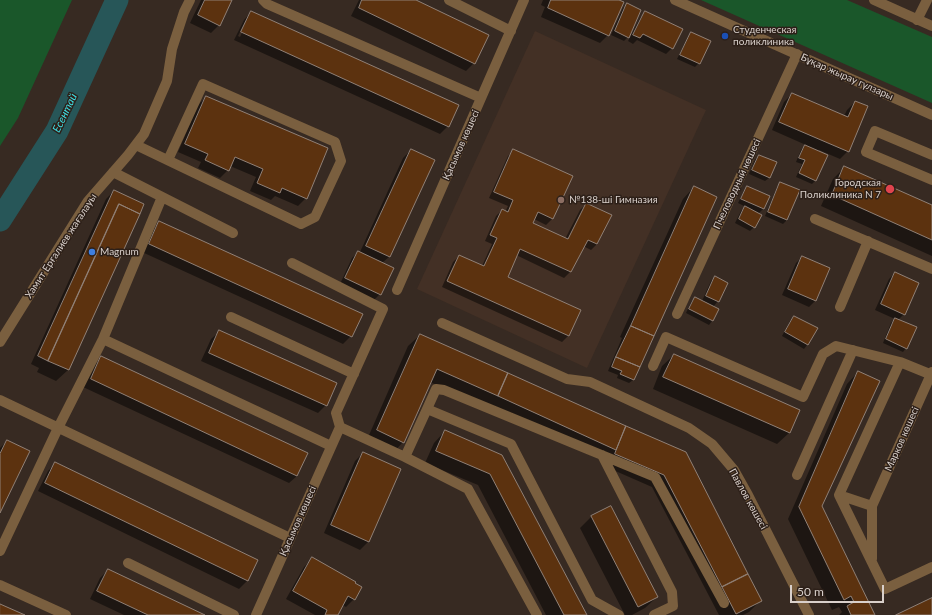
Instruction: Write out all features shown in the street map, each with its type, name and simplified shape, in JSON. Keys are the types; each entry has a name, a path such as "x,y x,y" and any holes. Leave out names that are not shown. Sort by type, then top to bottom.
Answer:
{"street":[{"name":"Хамит Ерғалиев жағалауы","path":"0,342 88,201 144,134 167,82 172,49 184,12 190,0"},
{"path":"264,0 267,4 481,98"},
{"path":"449,0 511,31"},
{"name":"Қасымов көшесі","path":"397,290 524,0"},
{"name":"Бұқар жырау гүлзары","path":"675,0 932,115"},
{"path":"874,0 932,26"},
{"path":"917,20 927,0"},
{"name":"Пчеловодный көшесі","path":"677,314 797,54"},
{"path":"136,145 301,224 315,217 341,161 335,142 203,84 168,160"},
{"path":"932,155 875,131 866,152 932,180"},
{"path":"113,172 233,233"},
{"path":"0,551 58,428 103,339 162,197"},
{"path":"815,219 932,269"},
{"path":"840,308 868,242"},
{"path":"292,263 383,309 336,413 340,427 468,488 537,615"},
{"path":"231,317 354,374"},
{"name":"Павлов көшесі","path":"442,323 567,379 590,382 689,428 712,444 734,470 809,615"},
{"path":"653,366 666,337 804,397 823,354 836,346 900,362 932,374"},
{"path":"103,339 331,446"},
{"path":"797,475 853,350"},
{"path":"839,495 900,362"},
{"name":"Марков көшесі","path":"872,506 932,374"},
{"path":"405,457 436,389 444,390 655,477 724,604"},
{"path":"0,400 290,538"},
{"path":"427,409 511,444 592,600 619,615"},
{"name":"Қасымов көшесі","path":"256,615 340,427"},
{"path":"602,455 672,592 673,606 654,615"},
{"path":"839,495 872,506 872,564"},
{"path":"839,495 885,589 932,568"},
{"path":"128,563 234,615"},
{"path":"0,585 66,615"}],"shaded area":[{"name":"№138-ші Гимназия","path":"535,31 706,110 587,368 417,289"}],"green space":[{"path":"0,0 72,0 18,118 0,146"},
{"path":"701,0 847,0 932,37 932,103"}],"building":[{"path":"205,0 232,0 220,26 198,15"},
{"path":"362,0 416,0 489,35 475,64 359,8"},
{"path":"551,0 619,0 624,2 609,36 548,8"},
{"path":"627,3 641,10 629,38 615,31"},
{"path":"251,11 459,105 449,127 241,32"},
{"path":"645,11 683,29 673,49 643,34 640,38 633,35"},
{"path":"691,32 711,41 700,64 680,55"},
{"path":"792,93 848,117 855,101 868,106 849,152 779,122"},
{"path":"206,96 328,148 307,199 282,188 280,193 257,183 263,169 235,157 229,171 205,160 208,154 185,144"},
{"path":"805,145 828,155 816,181 799,173 805,160 799,158"},
{"path":"411,149 435,160 390,257 366,246"},
{"path":"513,149 573,176 553,219 538,212 533,223 568,239 586,203 612,215 597,244 588,240 571,272 520,249 508,277 581,310 569,336 447,281 459,255 484,266 497,238 490,235 502,209 508,212 513,200 494,192"},
{"path":"759,155 777,162 770,178 752,170"},
{"path":"844,166 932,205 932,240 832,195"},
{"path":"780,182 800,190 787,220 768,212"},
{"path":"694,186 717,197 654,336 631,326"},
{"path":"747,186 770,196 764,209 741,199"},
{"path":"114,190 144,204 140,214 119,204 48,361 38,356"},
{"path":"119,204 140,214 69,370 48,361"},
{"path":"745,206 762,215 755,228 739,219"},
{"path":"159,221 363,314 352,337 149,244"},
{"path":"358,251 394,268 381,295 345,278"},
{"path":"802,256 830,268 816,301 788,289"},
{"path":"895,272 919,283 905,315 881,304"},
{"path":"715,276 728,283 719,302 706,296"},
{"path":"695,297 719,309 713,321 689,309"},
{"path":"794,316 818,328 808,345 785,332"},
{"path":"895,318 917,327 907,349 886,339"},
{"path":"631,326 654,336 640,367 616,357"},
{"path":"219,330 337,383 327,406 209,353"},
{"path":"420,334 508,373 498,396 437,369 404,443 377,430"},
{"path":"674,354 800,410 790,433 663,377"},
{"path":"101,356 308,453 297,476 91,379"},
{"path":"616,357 640,367 634,380 620,374 622,371 612,367"},
{"path":"858,371 880,381 822,506 875,615 851,615 847,606 854,602 851,596 844,600 799,507"},
{"path":"508,373 626,426 616,450 498,396"},
{"path":"626,426 686,452 748,574 722,587 664,475 615,454"},
{"path":"445,430 502,455 587,615 564,615 490,474 436,451"},
{"path":"7,440 30,451 0,513 0,454"},
{"path":"363,452 401,469 369,542 331,525"},
{"path":"55,462 258,560 248,581 45,483"},
{"path":"611,506 658,597 638,607 591,516"},
{"path":"312,557 356,582 355,583 362,587 355,600 348,596 338,615 325,615 327,610 293,591"},
{"path":"108,569 205,615 148,615 97,591"},
{"path":"748,574 762,601 736,614 722,587"},
{"path":"932,598 932,615 896,615"},
{"path":"0,604 25,615 0,615"}],"waterway":[{"name":"Есентай","path":"0,220 57,131 117,0"}],"place":[{"name":"Студенческая поликлиника","path":"725,36"},
{"name":"Городская Поликлиника N 7","path":"890,189"},
{"name":"№138-ші Гимназия","path":"561,200"},
{"name":"Magnum","path":"92,252"}]}
